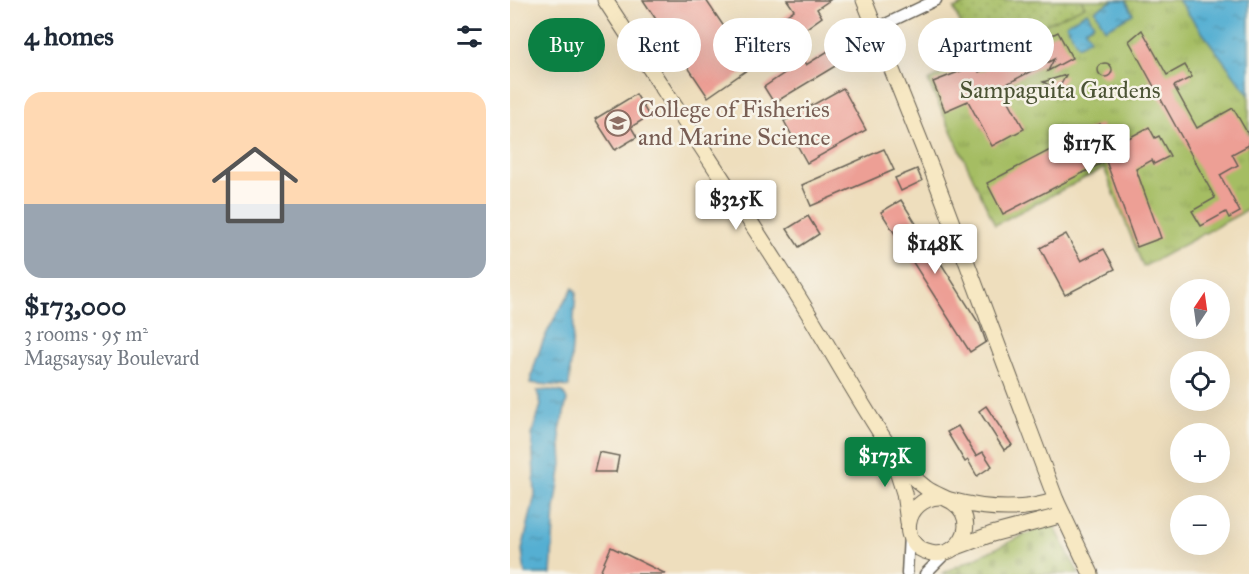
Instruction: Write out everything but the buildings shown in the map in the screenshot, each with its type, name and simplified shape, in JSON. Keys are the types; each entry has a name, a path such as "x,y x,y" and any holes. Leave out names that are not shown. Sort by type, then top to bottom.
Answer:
{"street":[{"path":"605,0 792,287 889,447 916,480 956,504 965,522 965,532 925,574"},
{"path":"864,0 871,18"},
{"path":"898,18 936,0"},
{"path":"892,72 1056,500 1091,574"},
{"path":"889,447 904,493 909,526 907,574"},
{"path":"1056,500 1030,508 969,505 944,498 922,501 916,506 909,526 916,545 923,550 939,554 992,534 1063,515"}],"green space":[{"name":"Sampaguita Gardens","path":"973,0 1187,0 1249,84 1249,209 1143,267 1104,168 995,225 928,81 946,72 1054,72 1054,18 958,18 954,9"},
{"path":"974,0 1081,0 1085,6 1054,21 1054,18 958,18 954,9"},
{"path":"1052,522 1079,574 941,574"}],"water":[{"path":"1114,0 1126,0 1133,14 1105,29 1095,10"},
{"path":"1178,0 1249,0 1249,95"},
{"path":"1087,12 1094,24 1085,29 1090,39 1078,46 1066,24"},
{"path":"573,288 576,292 569,387 530,383 537,356 558,312"},
{"path":"537,391 563,392 567,400 560,431 562,464 555,509 551,574 525,574 522,550 535,495 532,435 541,405"}],"place":[{"name":"College of Fisheries and Marine Science","path":"618,123"}]}
